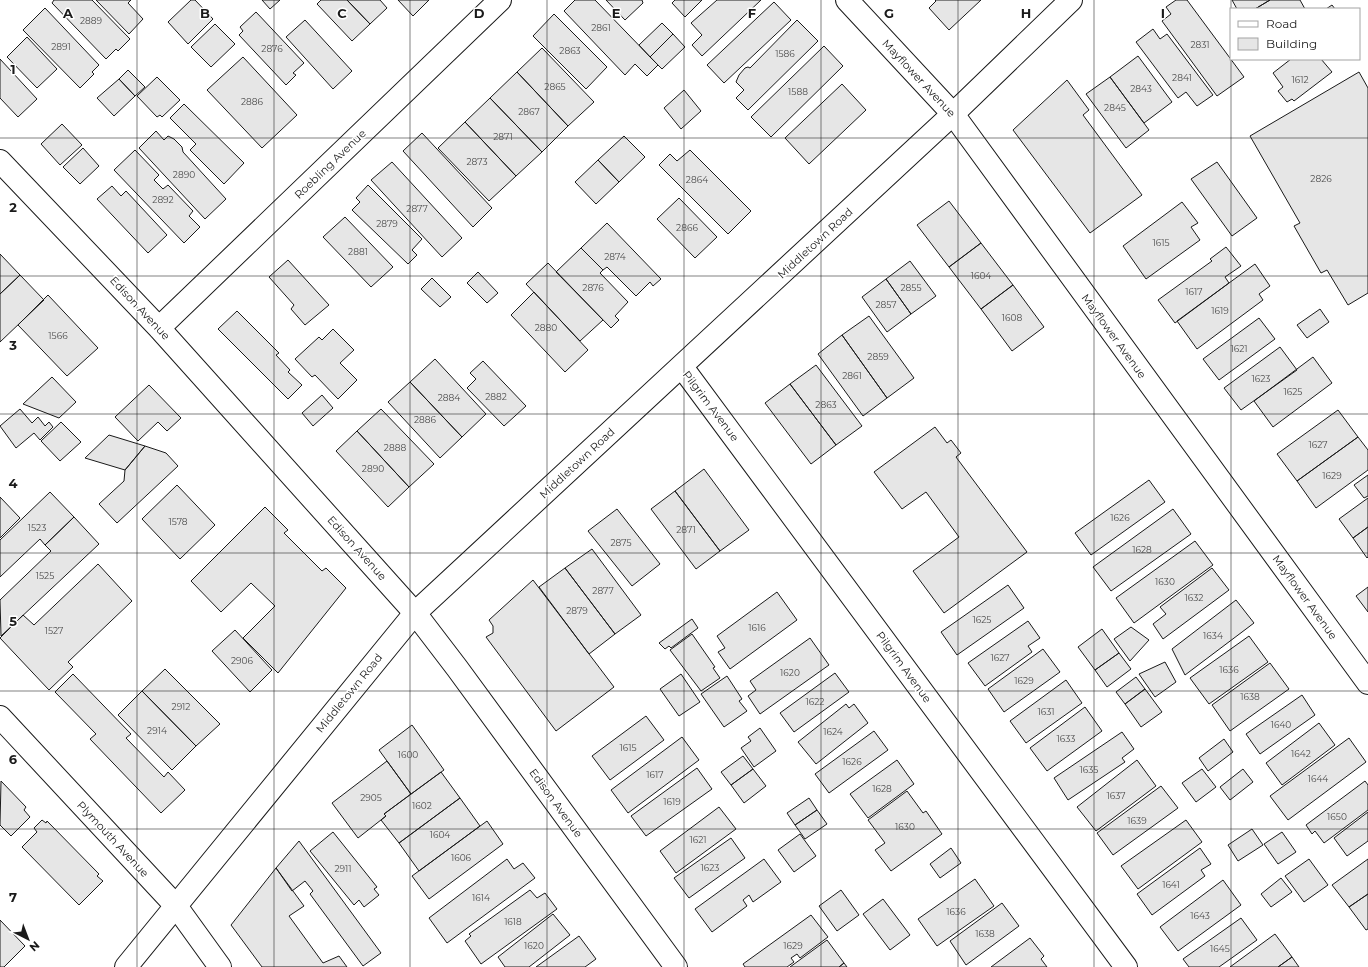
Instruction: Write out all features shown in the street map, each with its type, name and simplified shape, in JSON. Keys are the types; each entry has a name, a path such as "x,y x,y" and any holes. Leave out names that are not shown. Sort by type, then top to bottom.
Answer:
{"street":[{"name":"Roebling Avenue","path":"159,328 500,0"},
{"name":"Mayflower Avenue","path":"847,0 953,114 1368,683"},
{"name":"Middletown Road","path":"126,967 415,613 682,367 953,114 1070,0"},
{"name":"Edison Avenue","path":"0,161 159,328 370,560 415,613 676,967"},
{"name":"Pilgrim Avenue","path":"682,367 1126,967"},
{"name":"Plymouth Avenue","path":"0,717 176,906 220,967"}],"building":[{"path":"54,0 92,0 130,39 118,51 116,49 106,59 52,3"},
{"path":"96,0 131,0 128,3 143,19 129,34"},
{"path":"191,0 195,0 213,19 188,44 168,22"},
{"path":"262,0 280,0 270,9"},
{"path":"321,0 347,0 370,24 352,41 317,4"},
{"path":"347,0 380,0 387,8 370,24"},
{"path":"398,0 429,0 413,16"},
{"path":"575,0 595,0 658,65 647,76 635,64 625,75 564,11"},
{"path":"606,0 642,0 643,3 625,20"},
{"path":"675,0 702,0 685,17 672,3"},
{"path":"717,0 761,0 702,56 692,45 702,35 691,23"},
{"path":"935,0 981,0 949,30 929,8 936,1"},
{"path":"1176,0 1187,0 1244,77 1217,96 1162,21 1171,14 1166,7"},
{"path":"1232,0 1270,0 1257,8 1236,8"},
{"path":"1270,0 1300,0 1304,8 1257,8"},
{"path":"774,2 791,20 724,83 707,65"},
{"path":"1332,5 1334,8 1328,8"},
{"path":"45,8 99,65 92,72 94,74 80,88 23,30"},
{"path":"256,12 304,63 293,73 296,75 286,85 239,35 243,31 240,27"},
{"path":"554,14 607,67 586,89 533,36"},
{"path":"305,20 352,71 333,89 286,37"},
{"path":"797,20 818,41 748,110 736,98 744,90 736,82 739,75 745,68 750,68"},
{"path":"662,23 673,34 650,57 639,45"},
{"path":"215,24 235,44 211,67 191,47"},
{"path":"1153,29 1160,39 1167,34 1213,95 1197,106 1186,92 1178,98 1136,42"},
{"path":"673,34 685,47 662,69 650,57"},
{"path":"27,37 57,69 37,88 7,57"},
{"path":"824,46 843,66 771,137 751,117"},
{"path":"542,48 594,102 568,126 517,72"},
{"path":"1138,56 1172,102 1144,123 1110,77"},
{"path":"243,57 297,115 262,148 207,90"},
{"path":"0,59 37,99 18,117 0,98"},
{"path":"1290,60 1322,60 1332,72 1294,101 1292,99 1287,102 1278,91 1283,87 1273,73"},
{"path":"128,70 145,87 135,96 119,79"},
{"path":"517,72 568,126 542,152 490,98"},
{"path":"1359,72 1368,88 1368,293 1348,305 1327,270 1321,273 1294,226 1300,223 1250,136"},
{"path":"157,77 180,100 162,117 160,115 157,117 137,96"},
{"path":"1110,77 1149,130 1126,148 1086,94"},
{"path":"119,79 135,96 114,116 97,98"},
{"path":"1067,80 1089,110 1083,115 1142,195 1090,233 1013,130"},
{"path":"842,84 866,110 809,164 785,138"},
{"path":"684,90 701,111 681,129 664,108"},
{"path":"490,98 542,152 516,176 465,122"},
{"path":"184,104 244,163 224,184 190,150 196,144 170,118"},
{"path":"465,122 516,176 489,201 438,148"},
{"path":"62,124 82,145 60,165 41,144"},
{"path":"156,131 164,140 168,136 174,139 182,147 183,152 226,199 205,219 139,148"},
{"path":"422,133 492,208 473,227 403,151"},
{"path":"624,136 645,157 619,182 598,160"},
{"path":"83,148 99,166 80,184 63,167"},
{"path":"135,150 159,175 154,180 163,189 168,185 193,211 189,216 200,227 184,243 114,170"},
{"path":"690,150 751,211 728,234 659,165 670,154 677,161"},
{"path":"598,160 619,182 596,204 575,182"},
{"path":"392,162 462,238 442,257 371,180"},
{"path":"1217,162 1257,218 1232,236 1191,179"},
{"path":"368,185 422,239 412,250 417,255 408,264 352,210 360,202 356,198"},
{"path":"112,186 121,196 126,191 167,235 148,253 97,199"},
{"path":"679,198 717,237 695,258 657,219"},
{"path":"949,201 981,243 949,267 917,225"},
{"path":"1182,202 1198,223 1191,227 1200,240 1146,279 1123,246"},
{"path":"345,217 393,267 371,287 323,237"},
{"path":"607,223 661,279 653,286 650,282 636,296 607,267 603,270 581,248"},
{"path":"981,243 1013,285 981,309 949,267"},
{"path":"1226,247 1241,266 1225,277 1229,283 1175,323 1158,300 1212,261 1210,259"},
{"path":"581,248 603,270 600,273 628,302 615,316 619,320 611,328 556,272"},
{"path":"0,254 20,275 0,294"},
{"path":"288,260 329,305 305,325 291,309 294,305 269,277"},
{"path":"910,261 936,296 911,314 886,279"},
{"path":"548,263 603,320 580,341 526,284"},
{"path":"1255,264 1270,286 1259,294 1263,300 1197,349 1177,321"},
{"path":"478,272 498,293 487,303 467,283"},
{"path":"20,275 44,300 0,342 0,294"},
{"path":"432,278 451,297 440,307 421,289"},
{"path":"886,279 911,314 887,332 862,297"},
{"path":"1013,285 1044,327 1012,351 981,309"},
{"path":"534,292 588,350 565,372 511,315"},
{"path":"48,295 98,348 67,376 18,325"},
{"path":"1320,309 1329,322 1307,338 1297,325"},
{"path":"237,311 279,353 276,355 290,370 288,372 302,385 288,399 218,329"},
{"path":"869,316 914,378 887,398 842,335"},
{"path":"1259,318 1275,339 1219,380 1203,359"},
{"path":"333,329 354,350 340,363 357,380 338,399 315,375 312,377 295,359 319,337 322,340"},
{"path":"842,335 887,398 863,416 818,354"},
{"path":"1280,347 1297,370 1241,410 1224,388"},
{"path":"1313,357 1332,383 1273,427 1254,401"},
{"path":"435,359 486,414 462,437 410,382"},
{"path":"483,361 526,406 504,426 467,388 476,379 470,373"},
{"path":"816,365 862,426 836,445 790,384"},
{"path":"52,377 76,402 59,418 23,404"},
{"path":"410,382 462,437 440,458 388,402"},
{"path":"790,384 836,445 811,464 765,403"},
{"path":"149,385 181,418 167,431 158,422 138,441 115,417"},
{"path":"322,395 333,408 313,426 302,413"},
{"path":"20,409 32,423 38,417 45,426 49,422 53,427 40,440 34,433 16,448 0,426"},
{"path":"381,409 434,464 409,487 357,431"},
{"path":"1338,410 1358,437 1297,481 1277,454"},
{"path":"61,422 81,442 60,461 41,441"},
{"path":"935,427 947,443 951,440 961,453 956,457 1027,552 944,613 913,571 959,537 926,492 902,509 874,472"},
{"path":"357,431 409,487 388,507 336,451"},
{"path":"109,435 145,446 125,470 85,458"},
{"path":"1358,437 1368,450 1368,470 1316,508 1297,481"},
{"path":"145,446 166,453 178,466 117,523 99,504 124,481 125,470"},
{"path":"704,469 749,530 720,551 675,491"},
{"path":"1368,475 1368,496 1364,498 1354,485"},
{"path":"1149,480 1165,502 1091,555 1075,533"},
{"path":"177,485 215,525 180,559 142,519"},
{"path":"675,491 720,551 696,569 651,509"},
{"path":"50,492 74,517 45,545 40,539 0,577 0,540"},
{"path":"0,497 20,518 0,538"},
{"path":"1368,498 1368,527 1353,538 1339,519"},
{"path":"265,507 288,530 284,533 322,571 326,568 346,588 278,673 243,638 275,606 251,583 221,612 191,581"},
{"path":"617,509 660,564 632,586 588,531"},
{"path":"1173,509 1191,534 1111,591 1093,567"},
{"path":"74,517 99,544 1,636 0,600 51,551 45,545"},
{"path":"1368,527 1368,557 1367,558 1353,538"},
{"path":"1195,541 1213,565 1134,623 1116,598"},
{"path":"592,549 641,615 615,634 565,568"},
{"path":"98,564 132,601 68,662 73,667 49,690 0,638 23,615 34,625"},
{"path":"565,568 615,634 589,654 539,587"},
{"path":"1212,568 1229,590 1163,639 1153,624 1166,614 1160,607"},
{"path":"533,580 614,687 556,731 486,637 493,633 493,626 489,620"},
{"path":"1008,585 1024,608 957,655 941,632"},
{"path":"1368,587 1368,612 1356,596"},
{"path":"777,592 797,620 730,669 718,652 725,648 717,636"},
{"path":"1236,600 1254,623 1185,675 1172,649"},
{"path":"692,619 698,628 671,648 669,646 665,649 659,643"},
{"path":"1028,621 1040,638 1028,646 1032,652 985,686 968,663"},
{"path":"1131,627 1149,640 1130,661 1114,639"},
{"path":"1102,629 1119,653 1095,670 1078,647"},
{"path":"235,630 272,670 250,692 212,651"},
{"path":"692,634 715,667 713,668 720,678 701,691 670,650"},
{"path":"1249,636 1268,662 1209,704 1190,678"},
{"path":"810,638 829,665 760,714 748,696 756,690 750,681"},
{"path":"1043,649 1060,672 1004,712 988,689"},
{"path":"1119,653 1131,669 1107,687 1095,670"},
{"path":"1165,662 1176,682 1155,697 1139,674"},
{"path":"1270,663 1289,689 1230,731 1212,705"},
{"path":"165,669 220,724 196,746 142,691"},
{"path":"835,673 849,692 794,732 780,713"},
{"path":"73,674 131,734 126,738 164,777 168,772 185,790 161,813 90,739 96,734 55,692"},
{"path":"681,674 700,702 679,716 660,689"},
{"path":"727,676 742,699 739,701 747,711 724,727 701,694"},
{"path":"1136,677 1145,689 1125,704 1116,692"},
{"path":"1066,680 1082,703 1026,743 1010,721"},
{"path":"1145,689 1162,712 1141,727 1125,704"},
{"path":"142,691 196,746 172,770 118,715"},
{"path":"1302,695 1315,715 1260,754 1246,734"},
{"path":"846,704 849,708 854,704 868,723 816,764 798,742"},
{"path":"1085,707 1102,731 1047,771 1030,748"},
{"path":"646,716 664,740 610,780 592,756"},
{"path":"1319,723 1335,745 1282,785 1266,763"},
{"path":"412,725 444,770 411,794 379,750"},
{"path":"760,728 776,751 754,767 741,748 751,741 748,737"},
{"path":"874,731 888,750 829,793 815,774"},
{"path":"1122,732 1134,749 1122,758 1125,762 1068,800 1054,778"},
{"path":"682,737 699,760 628,813 611,790"},
{"path":"1349,738 1366,762 1288,820 1270,796"},
{"path":"1224,739 1233,752 1208,771 1199,758"},
{"path":"743,756 753,769 731,785 721,772"},
{"path":"897,760 914,784 868,818 850,794"},
{"path":"1137,760 1156,786 1096,831 1077,807"},
{"path":"387,761 411,794 384,814 386,816 358,838 332,803"},
{"path":"697,768 712,789 646,836 631,816"},
{"path":"753,769 766,786 744,803 731,785"},
{"path":"1202,769 1216,787 1196,802 1182,783"},
{"path":"1243,769 1253,782 1230,800 1220,787"},
{"path":"441,772 460,798 399,843 381,820 386,816 384,814"},
{"path":"1,781 26,807 24,810 30,817 11,836 0,825"},
{"path":"1365,781 1368,785 1368,810 1324,843 1315,831 1312,834 1306,825"},
{"path":"1161,786 1178,808 1113,855 1097,833"},
{"path":"907,791 923,813 926,811 942,834 891,871 875,850 885,843 868,820"},
{"path":"460,798 480,826 419,871 399,843"},
{"path":"809,798 817,810 795,825 787,813"},
{"path":"719,807 736,829 676,873 660,851"},
{"path":"817,810 827,824 805,839 795,825"},
{"path":"1368,812 1368,841 1347,856 1334,838"},
{"path":"42,820 46,823 47,821 99,874 97,876 103,881 79,905 22,847 37,832 34,828"},
{"path":"1186,820 1202,842 1138,889 1121,866"},
{"path":"487,821 503,844 429,899 412,876"},
{"path":"1252,829 1263,845 1238,861 1228,845"},
{"path":"333,832 377,887 374,889 379,895 364,907 359,900 354,905 310,851"},
{"path":"1282,832 1296,852 1278,864 1264,844"},
{"path":"800,834 816,856 794,872 778,850"},
{"path":"731,838 745,858 689,898 674,878"},
{"path":"299,841 381,953 363,966 310,894 313,891 305,881 292,891 276,868"},
{"path":"951,848 961,863 940,878 930,864"},
{"path":"1200,848 1211,864 1201,870 1205,876 1152,915 1137,894"},
{"path":"507,859 514,869 523,863 535,878 447,943 429,918"},
{"path":"764,859 781,882 753,902 749,895 743,900 747,906 712,932 695,909"},
{"path":"1309,859 1328,885 1304,902 1285,876"},
{"path":"1368,859 1368,894 1349,907 1332,885"},
{"path":"276,868 304,906 289,916 323,963 339,956 347,967 262,967 231,925"},
{"path":"1281,878 1292,892 1271,907 1261,894"},
{"path":"975,879 994,906 937,946 918,919"},
{"path":"1223,880 1241,905 1178,951 1160,927"},
{"path":"530,890 537,898 545,893 557,909 481,964 465,941 471,936 469,934"},
{"path":"841,890 859,915 837,931 819,906"},
{"path":"1368,894 1368,929 1366,930 1349,907"},
{"path":"883,899 910,935 890,950 863,914"},
{"path":"1002,903 1019,926 966,965 950,941"},
{"path":"553,914 570,935 529,967 505,967 498,957"},
{"path":"811,915 828,937 800,958 797,954 791,958 794,962 787,967 745,967 743,964"},
{"path":"1241,918 1257,940 1219,967 1189,967 1183,959"},
{"path":"0,920 25,946 4,967 0,967"},
{"path":"1275,934 1292,957 1278,967 1230,967"},
{"path":"579,936 596,959 585,967 536,967"},
{"path":"1030,938 1044,956 1041,959 1047,967 991,967"},
{"path":"827,940 844,963 839,967 790,967"},
{"path":"1292,957 1299,967 1278,967"},
{"path":"844,963 847,967 839,967"}]}
